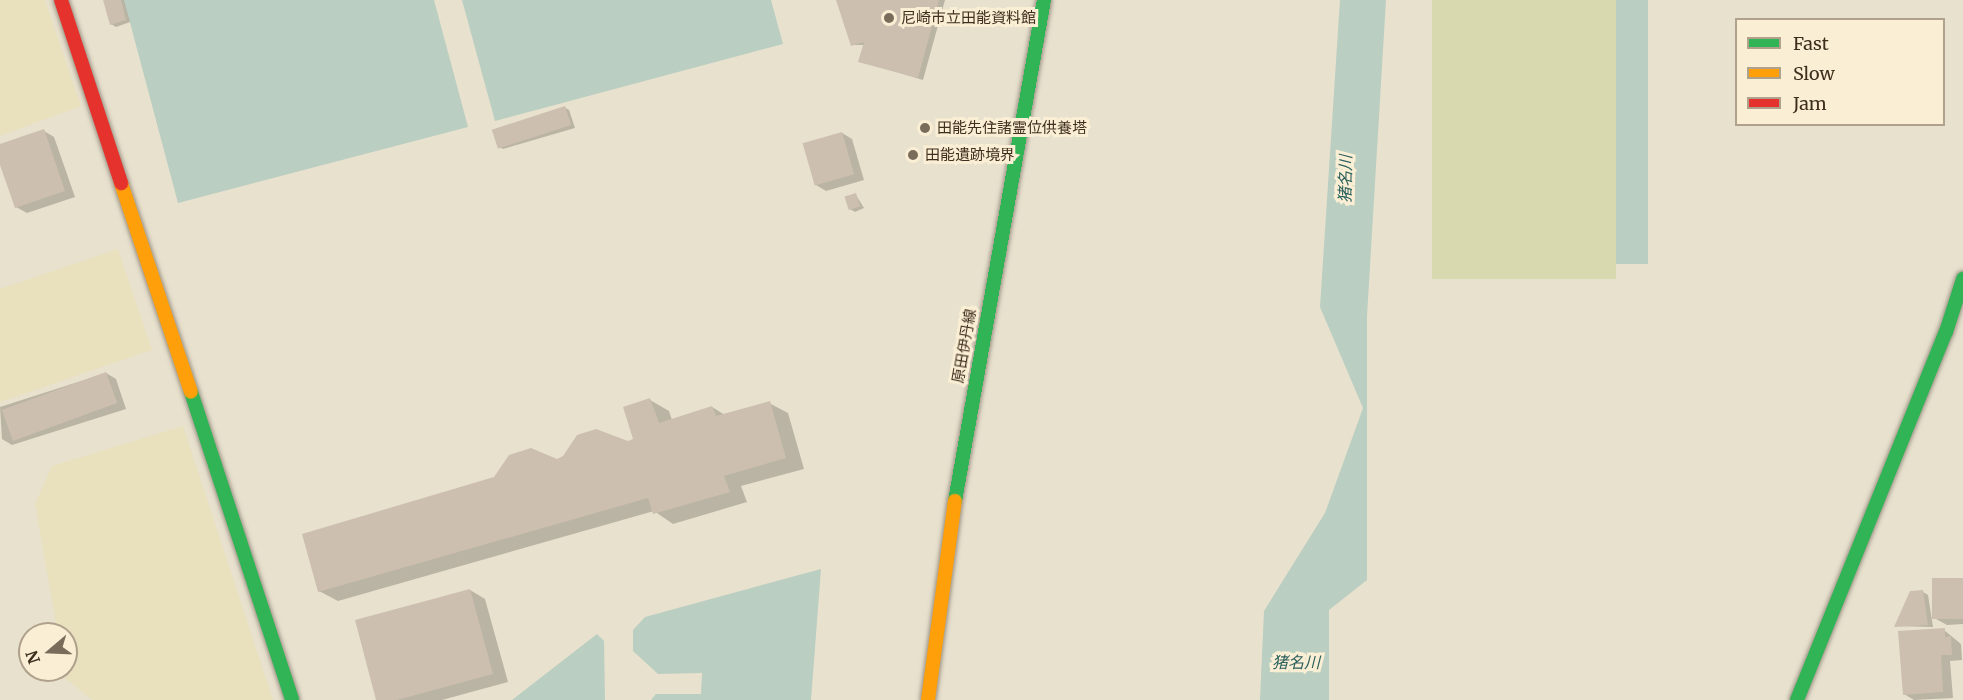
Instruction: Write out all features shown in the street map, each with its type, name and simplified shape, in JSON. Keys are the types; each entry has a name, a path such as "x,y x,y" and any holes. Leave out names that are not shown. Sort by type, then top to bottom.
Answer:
{"street":[{"path":"61,0 292,700"},
{"name":"原田伊丹線","path":"928,700 951,524 1012,163 1044,0"},
{"path":"1797,700 1946,332 1963,279"}],"shaded area":[{"path":"0,0 45,0 81,106 0,136"},
{"path":"118,249 152,350 0,402 0,289"},
{"path":"183,426 273,700 92,700 70,682 78,682 78,622 56,622 35,504 52,466"}],"green space":[{"path":"1432,0 1616,0 1616,279 1432,279"}],"water":[{"path":"124,0 434,0 468,127 178,203"},
{"path":"462,0 771,0 783,44 495,121"},
{"name":"猪名川","path":"1340,0 1386,0 1367,316 1367,580 1329,610 1329,700 1260,700 1264,611 1325,513 1363,408 1320,307"},
{"path":"1616,0 1648,0 1648,264 1616,264"},
{"path":"821,569 811,700 651,700 656,694 701,694 702,673 658,674 633,651 633,630 645,617"},
{"path":"597,634 604,641 605,700 512,700"}],"building":[{"path":"103,0 121,0 126,20 110,25"},
{"path":"836,0 939,0 918,78 858,62 864,42 851,46"},
{"path":"565,106 571,125 498,149 492,130"},
{"path":"44,129 65,191 15,208 0,165 0,144"},
{"path":"842,132 854,174 815,186 803,143"},
{"path":"856,193 860,206 849,210 845,197"},
{"path":"106,372 117,403 13,441 2,410"},
{"path":"650,398 659,423 712,406 716,416 770,401 786,458 724,476 730,492 653,514 648,498 318,592 302,534 494,477 509,455 531,448 557,459 563,456 577,435 596,429 628,441 633,439 623,407"},
{"path":"1932,578 1963,578 1963,619 1932,619"},
{"path":"470,589 493,674 397,700 376,700 355,620"},
{"path":"1923,590 1928,625 1894,627 1910,591"},
{"path":"1945,628 1945,637 1951,636 1952,655 1941,655 1943,692 1903,695 1898,631"}],"traffic: fast":[{"path":"955,501 1044,0"},
{"path":"1797,700 1946,332 1963,279"},
{"path":"191,392 292,700"}],"traffic: slow":[{"path":"121,183 191,392"},
{"path":"928,700 955,501"}],"traffic: jam":[{"path":"61,0 121,183"}],"place":[{"name":"尼崎市立田能資料館","path":"889,18"},
{"name":"田能先住諸霊位供養塔","path":"925,128"},
{"name":"田能遺跡境界","path":"913,155"}]}
